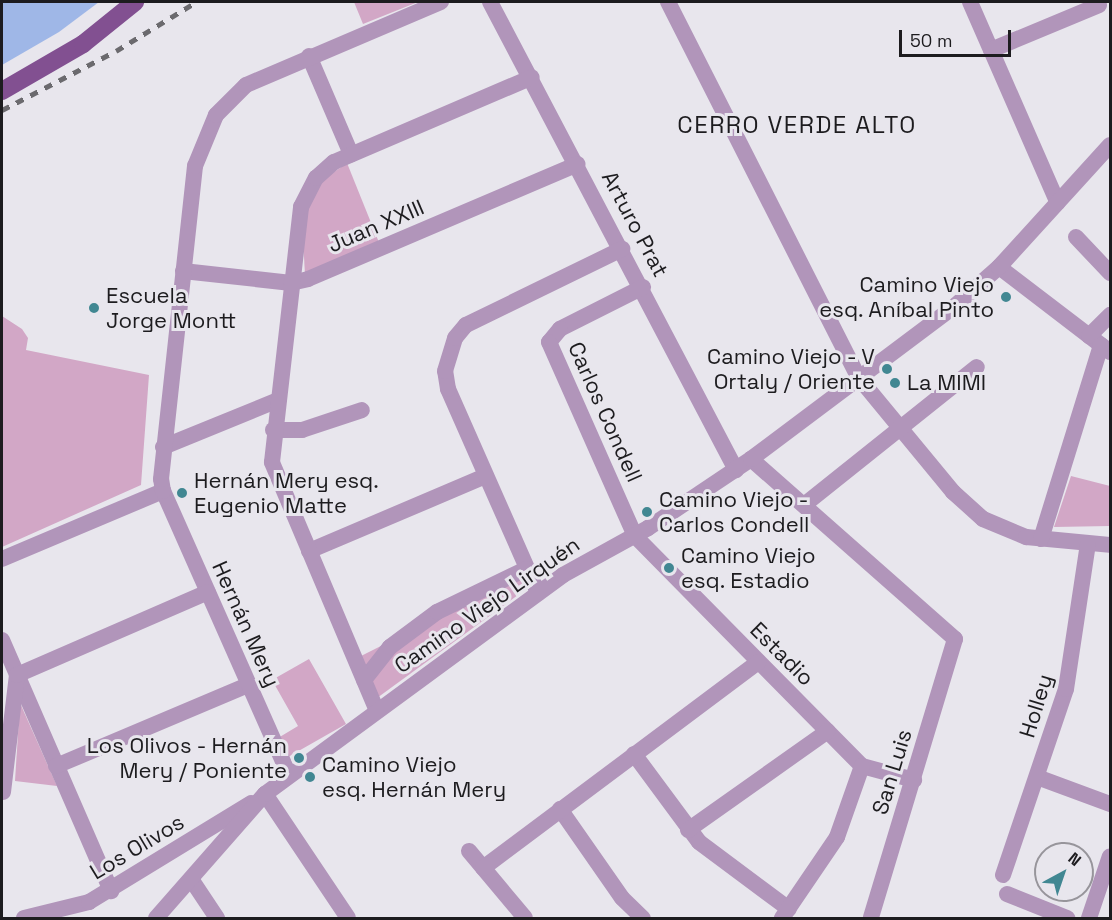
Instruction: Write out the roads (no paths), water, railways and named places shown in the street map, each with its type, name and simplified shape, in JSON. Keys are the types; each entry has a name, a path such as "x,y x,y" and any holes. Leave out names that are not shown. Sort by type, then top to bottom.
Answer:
{"main road":[{"path":"2,91 83,44 135,2"}],"street":[{"path":"2,559 163,491 163,447 195,166 208,128 225,103 246,85 309,56 441,2"},
{"name":"Arturo Prat","path":"490,2 643,287 736,470"},
{"path":"668,2 859,378 972,511 1010,532 1041,539 1110,545"},
{"path":"970,2 1058,202"},
{"path":"991,50 1099,5"},
{"path":"309,56 351,154"},
{"path":"377,711 273,469 276,401 304,199 322,172 351,154 532,77"},
{"name":"Camino Viejo Lirquén","path":"156,918 265,794 585,560 635,536 736,470 859,378 999,267 1110,145"},
{"name":"Juan XXIII","path":"183,272 291,283 382,249 578,164"},
{"path":"1076,237 1110,273"},
{"path":"538,593 445,378 458,332 622,249"},
{"path":"999,267 1100,344"},
{"name":"Carlos Condell","path":"635,536 549,342 560,329 643,287"},
{"path":"1041,539 1110,315"},
{"path":"751,459 804,505 978,367"},
{"path":"163,447 276,401"},
{"path":"273,430 302,430 362,410"},
{"path":"309,551 486,476"},
{"name":"Hernán Mery","path":"163,491 289,775"},
{"name":"San Luis","path":"804,505 955,639 871,918"},
{"name":"Estadio","path":"635,536 862,766"},
{"name":"Holley","path":"1003,875 1071,669 1088,543"},
{"path":"364,680 390,647 437,612 526,569"},
{"path":"17,675 208,592"},
{"path":"2,640 111,891"},
{"path":"483,868 758,662"},
{"path":"3,792 17,675"},
{"path":"56,766 248,685"},
{"path":"688,830 828,731"},
{"path":"634,754 688,830 710,852 785,914 837,837 862,766 914,780"},
{"path":"1037,777 1110,804"},
{"path":"265,794 348,918"},
{"name":"Los Olivos","path":"24,918 74,908 111,891 265,794"},
{"path":"560,809 622,898 643,918"},
{"path":"182,848 195,857 196,874 217,918"},
{"path":"469,851 525,918"},
{"path":"1089,918 1110,856"},
{"path":"1007,894 1067,918"}],"water":[{"path":"2,2 99,2 59,32 2,65"}],"railway":[{"path":"2,110 116,51 196,2"}],"place":[{"name":"Camino Viejo esq. Aníbal Pinto","path":"1006,297"},
{"name":"Escuela Jorge Montt","path":"94,308"},
{"name":"Camino Viejo - V Ortaly / Oriente","path":"887,369"},
{"name":"La MIMI","path":"895,383"},
{"name":"Hernán Mery esq. Eugenio Matte","path":"182,493"},
{"name":"Camino Viejo - Carlos Condell","path":"647,512"},
{"name":"Camino Viejo esq. Estadio","path":"669,568"},
{"name":"Los Olivos - Hernán Mery / Poniente","path":"299,758"},
{"name":"Camino Viejo esq. Hernán Mery","path":"310,777"}],"district":[{"name":"CERRO VERDE ALTO","path":"797,125"}]}
